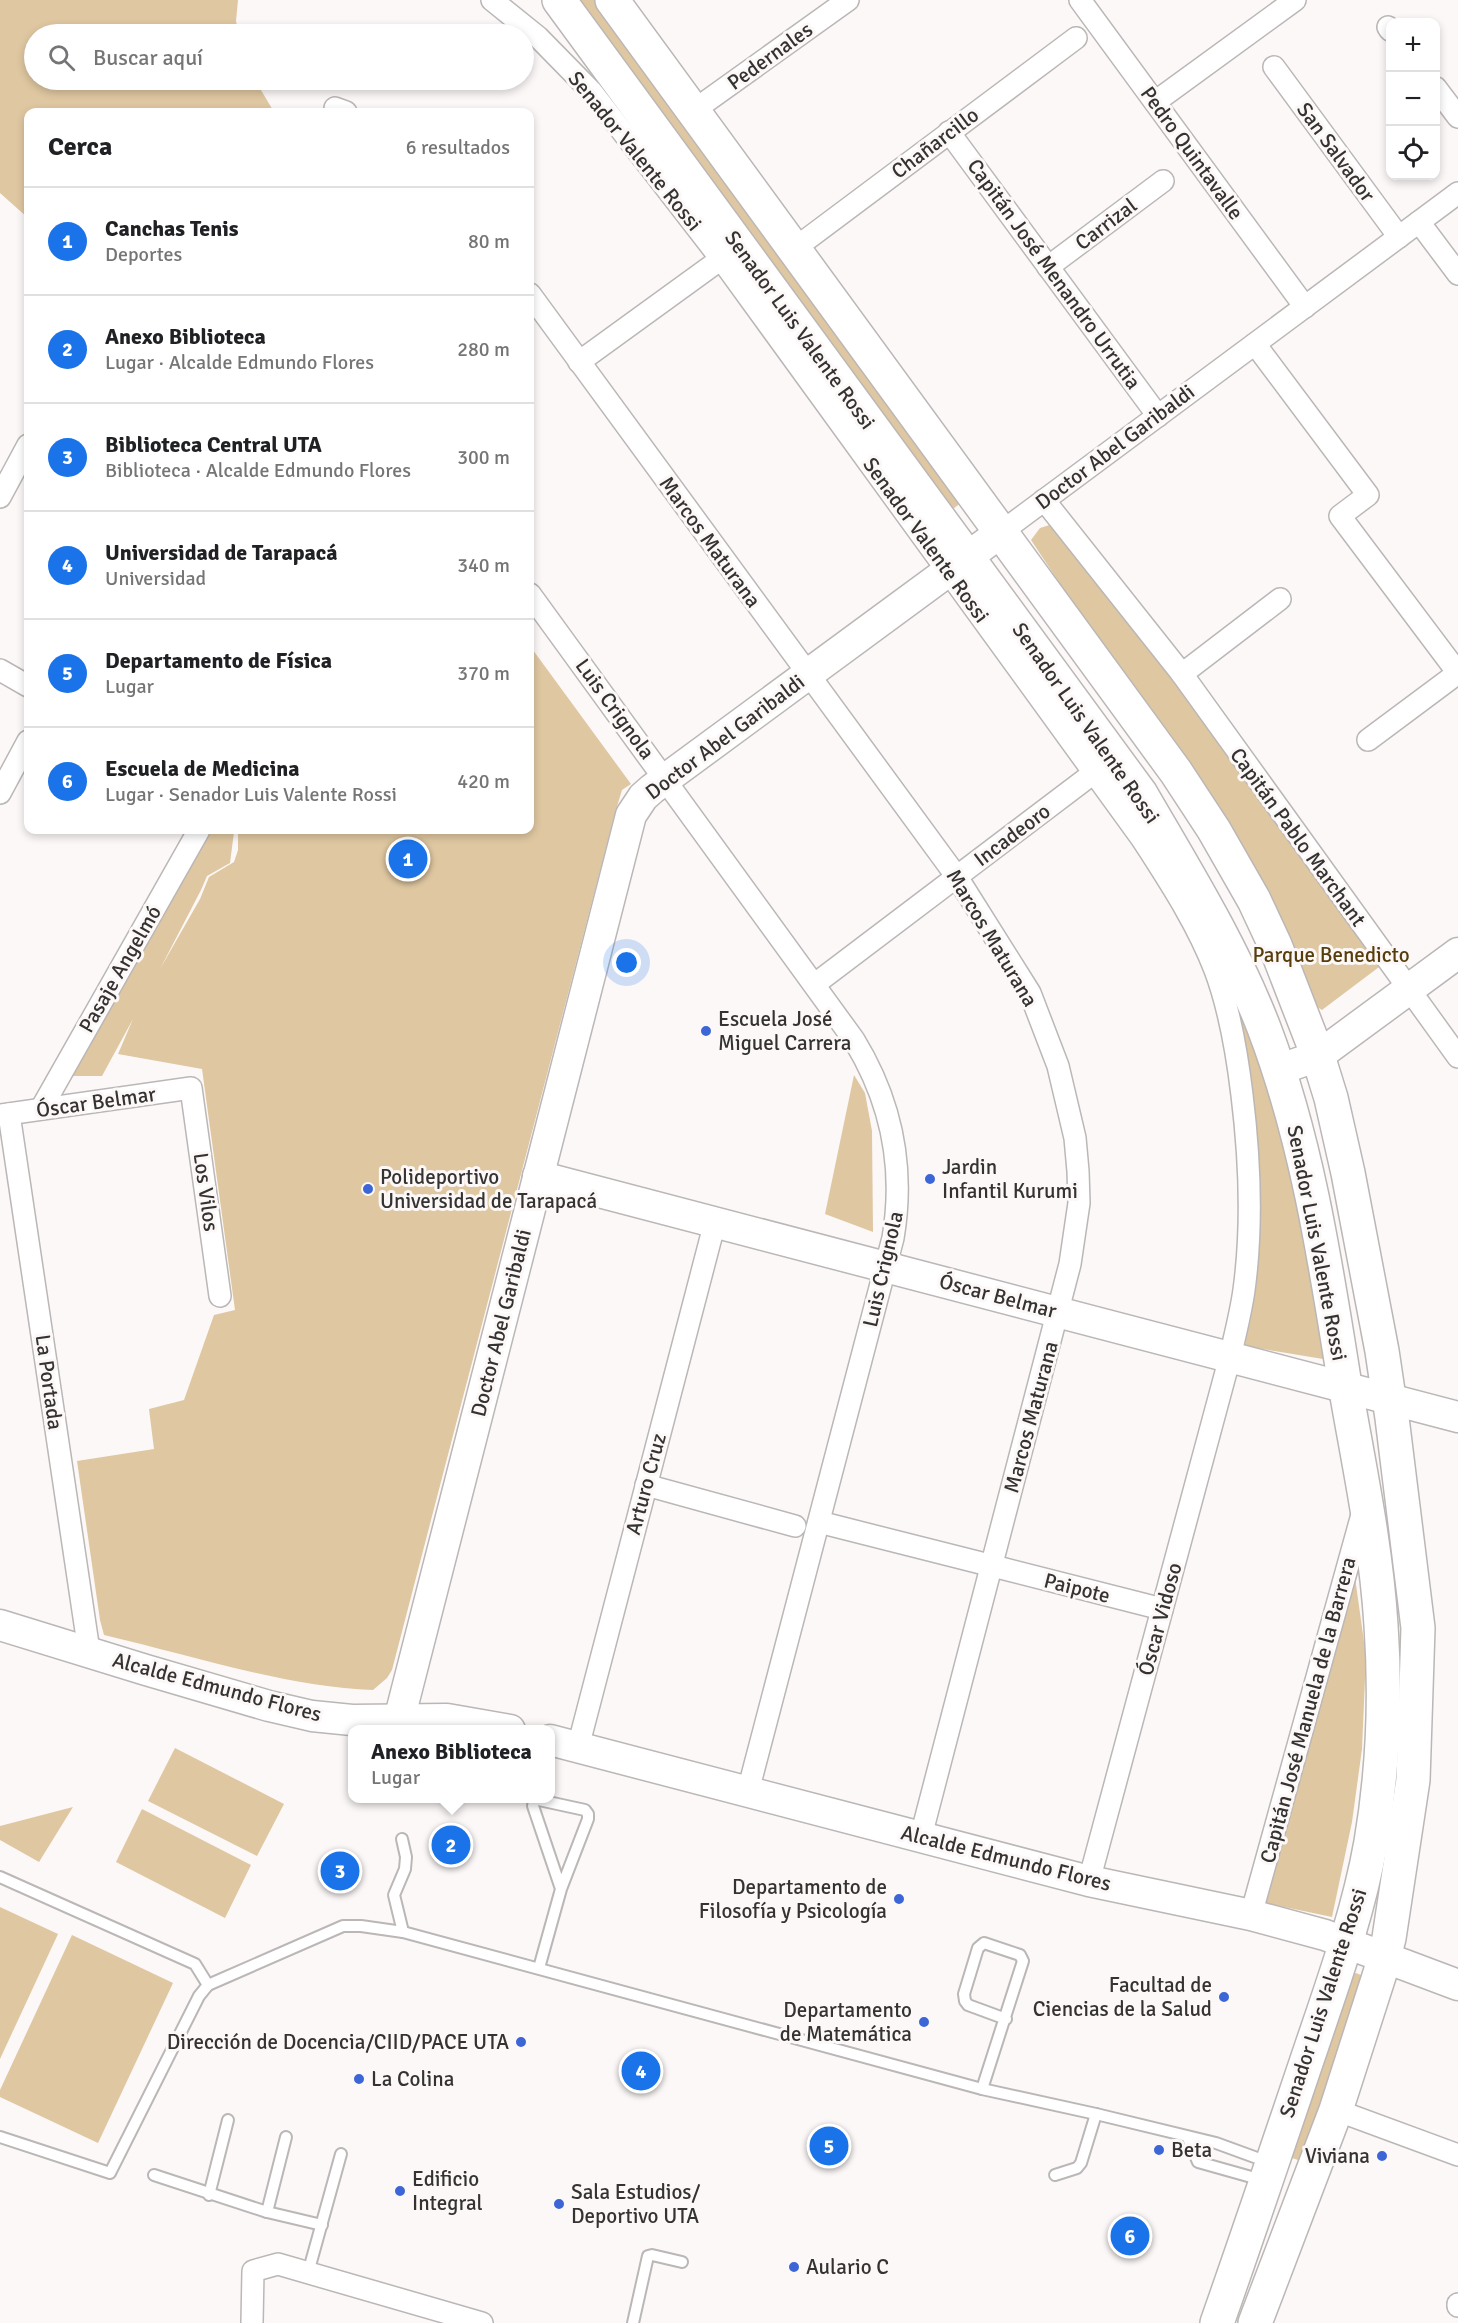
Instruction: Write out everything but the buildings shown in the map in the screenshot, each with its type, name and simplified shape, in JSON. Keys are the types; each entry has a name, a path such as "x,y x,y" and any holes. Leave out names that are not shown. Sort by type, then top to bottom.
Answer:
{"main road":[{"name":"Senador Luis Valente Rossi","path":"559,0 957,564 1141,794 1219,928 1263,1025 1278,1070 1313,1197 1346,1387 1381,1626 1382,1708 1377,1802 1371,1843 1346,1944 1217,2323"},
{"name":"Senador Luis Valente Rossi","path":"612,0 1000,533 1140,720 1214,830 1254,900 1275,945 1318,1056 1348,1173 1389,1399 1418,1628 1413,1780 1384,1958 1336,2110 1255,2323"},
{"path":"1269,2173 1310,2178"}],"street":[{"name":"Senador Valente Rossi","path":"492,0 522,24"},
{"name":"Pedernales","path":"693,111 848,0"},
{"name":"Pedro Quintavalle","path":"1080,0 1305,307"},
{"path":"1155,102 1295,0"},
{"name":"Senador Valente Rossi","path":"534,34 591,91 957,564 1095,772 1148,847 1188,912 1215,971 1229,1015 1241,1081 1251,1182 1244,1293 1230,1357"},
{"name":"Chañarcillo","path":"794,249 1076,38"},
{"name":"San Salvador","path":"1274,68 1399,237"},
{"path":"1440,93 1458,117"},
{"name":"Capitán José Menandro Urrutia","path":"950,132 1158,416"},
{"name":"Carrizal","path":"1048,267 1163,181"},
{"name":"Doctor Abel Garibaldi","path":"399,1720 631,815 643,797 1458,193"},
{"path":"1419,222 1458,274"},
{"path":"579,362 721,259"},
{"name":"Marcos Maturana","path":"534,300 957,877 1030,993 1048,1037 1068,1104 1078,1171 1079,1203 1070,1264 1059,1312 987,1565 921,1836"},
{"path":"1255,344 1368,495 1340,516 1458,673 1368,740"},
{"path":"0,497 24,452"},
{"name":"Capitán Pablo Marchant","path":"1044,500 1182,674 1458,1057"},
{"name":"Luis Crignola","path":"534,599 815,984 865,1057 881,1090 892,1127 899,1192 897,1215 886,1267 748,1791"},
{"path":"1182,674 1280,599"},
{"path":"0,670 24,684"},
{"path":"0,793 24,748"},
{"name":"Incadeoro","path":"815,984 1095,772"},
{"name":"Pasaje Angelmó","path":"41,1109 198,834"},
{"path":"1278,1070 1318,1056 1458,953"},
{"name":"Óscar Belmar","path":"5,1114 191,1088"},
{"name":"Los Vilos","path":"191,1088 220,1296"},
{"name":"La Portada","path":"5,1114 89,1652"},
{"name":"Óscar Belmar","path":"538,1176 1458,1417"},
{"name":"Arturo Cruz","path":"564,1743 646,1485 715,1222"},
{"name":"Óscar Vidoso","path":"1089,1881 1230,1357"},
{"path":"646,1485 795,1526"},
{"name":"Capitán José Manuela de la Barrera","path":"1251,1915 1365,1505"},
{"name":"Paipote","path":"819,1521 1162,1610"},
{"name":"Alcalde Edmundo Flores","path":"0,1625 293,1712 352,1720 447,1719 481,1725"},
{"name":"Alcalde Edmundo Flores","path":"564,1743 1089,1881 1251,1915 1325,1935 1458,1985"},
{"path":"1336,2110 1458,2155"},
{"path":"252,2323 253,2271 278,2264 482,2323"}],"lane":[{"path":"534,1803 561,1889"},
{"path":"539,1968 561,1889 588,1819 585,1810 553,1803"},
{"path":"402,1839 406,1857 405,1869 394,1895 403,1932"},
{"path":"0,1877 41,1893 195,1964 208,1985"},
{"path":"0,2137 110,2173 200,1996 208,1985 343,1926 361,1926 403,1932 982,2089 1216,2143 1269,2173"},
{"path":"982,2089 1006,2019 1023,1958 984,1943 978,1948 964,1994 965,2001 968,2005 1006,2019"},
{"path":"1054,2175 1077,2168 1081,2163 1096,2114"},
{"path":"209,2194 228,2120"},
{"path":"267,2212 286,2137"},
{"path":"1188,2138 1198,2162 1269,2173"},
{"path":"308,2273 341,2154"},
{"path":"154,2175 267,2212 322,2225"},
{"path":"633,2323 648,2256 682,2262"}],"green space":[{"path":"0,0 238,0 237,24 24,24 24,90 261,90 272,108 24,108 24,214 0,193"},
{"path":"573,0 600,0 966,499 949,512"},
{"name":"Parque Benedicto","path":"1056,523 1383,964 1322,1010 1314,1005 1207,806 1031,540 1040,528"},
{"name":"Polideportivo Universidad de Tarapacá","path":"534,651 631,784 622,790 615,813 392,1670 387,1678 373,1690 340,1688 273,1677 104,1635 100,1620 77,1461 154,1449 149,1409 184,1400 214,1315 235,1310 202,1069 118,1054 133,1019 102,1076 65,1076 208,834 234,834 230,863 207,876 160,969 200,899 209,877 234,862 238,850 238,834 534,834"},
{"path":"1232,993 1244,1003 1284,1134 1329,1360 1245,1346 1258,1178"},
{"path":"854,1075 865,1093 872,1131 873,1232 825,1214"},
{"path":"1353,1563 1366,1656 1362,1749 1352,1822 1332,1917 1265,1903"},
{"path":"175,1748 284,1804 257,1856 148,1801"},
{"path":"73,1807 39,1862 0,1840 0,1826"},
{"path":"142,1809 251,1865 225,1918 116,1862"},
{"path":"0,1907 58,1934 0,2059"},
{"path":"72,1935 173,1983 98,2143 0,2097 0,2090"},
{"path":"1356,1973 1366,1977 1301,2161 1292,2158 1289,2150 1347,1977"}],"place":[{"name":"Canchas Tenis","path":"408,859"},
{"name":"Escuela José Miguel Carrera","path":"706,1031"},
{"name":"Jardin Infantil Kurumi","path":"930,1179"},
{"name":"Polideportivo Universidad de Tarapacá","path":"368,1189"},
{"name":"Anexo Biblioteca","path":"451,1845"},
{"name":"Biblioteca Central UTA","path":"340,1871"},
{"name":"Departamento de Filosofía y Psicología","path":"899,1899"},
{"name":"Facultad de Ciencias de la Salud","path":"1224,1997"},
{"name":"Departamento de Matemática","path":"924,2022"},
{"name":"Dirección de Docencia/CIID/PACE UTA","path":"521,2042"},
{"name":"Universidad de Tarapacá","path":"641,2071"},
{"name":"La Colina","path":"359,2079"},
{"name":"Departamento de Física","path":"829,2146"},
{"name":"Beta","path":"1159,2150"},
{"name":"Viviana","path":"1382,2156"},
{"name":"Edificio Integral","path":"400,2191"},
{"name":"Sala Estudios/ Deportivo UTA","path":"559,2204"},
{"name":"Escuela de Medicina","path":"1130,2236"},
{"name":"Aulario C","path":"794,2267"}]}
